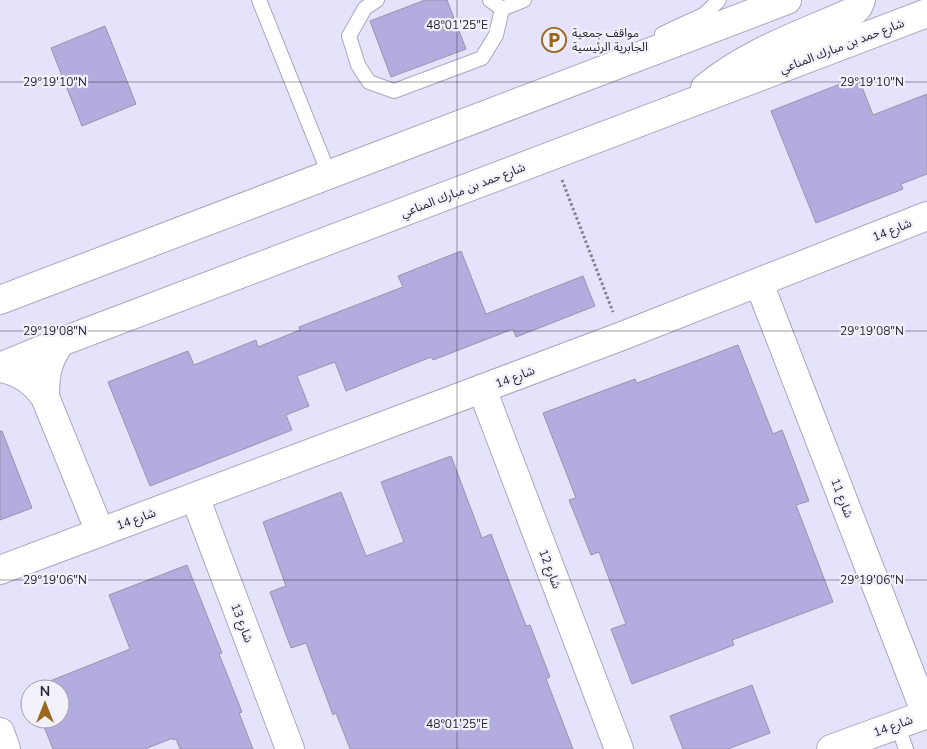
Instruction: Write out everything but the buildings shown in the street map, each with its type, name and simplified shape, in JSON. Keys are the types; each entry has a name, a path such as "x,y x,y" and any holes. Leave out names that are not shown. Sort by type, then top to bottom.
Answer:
{"street":[{"path":"0,300 788,0"},
{"path":"686,106 707,87 736,66 764,50 854,11 861,0"},
{"name":"شارع حمد بن مبارك المناعي","path":"0,367 61,342 927,13"},
{"name":"شارع 14","path":"0,570 622,336 927,216"},
{"name":"شارع 11","path":"759,282 926,714"},
{"name":"شارع 14","path":"44,397 45,373 48,361 61,342"},
{"name":"شارع 14","path":"0,367 30,379 44,397 100,532"},
{"name":"شارع 12","path":"482,389 619,749"},
{"name":"شارع 13","path":"195,497 290,749"},
{"name":"شارع 14","path":"831,749 902,737 926,714"},
{"path":"0,732 6,749"}],"lane":[{"path":"259,0 329,174"},
{"path":"377,0 365,8 348,36 358,65 369,82 394,91 482,58 496,35 502,9"},
{"path":"490,0 502,9"},
{"path":"502,9 524,0"},
{"path":"625,62 661,35 705,14 719,0"},
{"path":"0,292 60,277"}],"path":[{"path":"552,156 622,336"}],"place":[{"name":"مواقف جمعية الجابرية الرئيسية","path":"554,40"}]}
